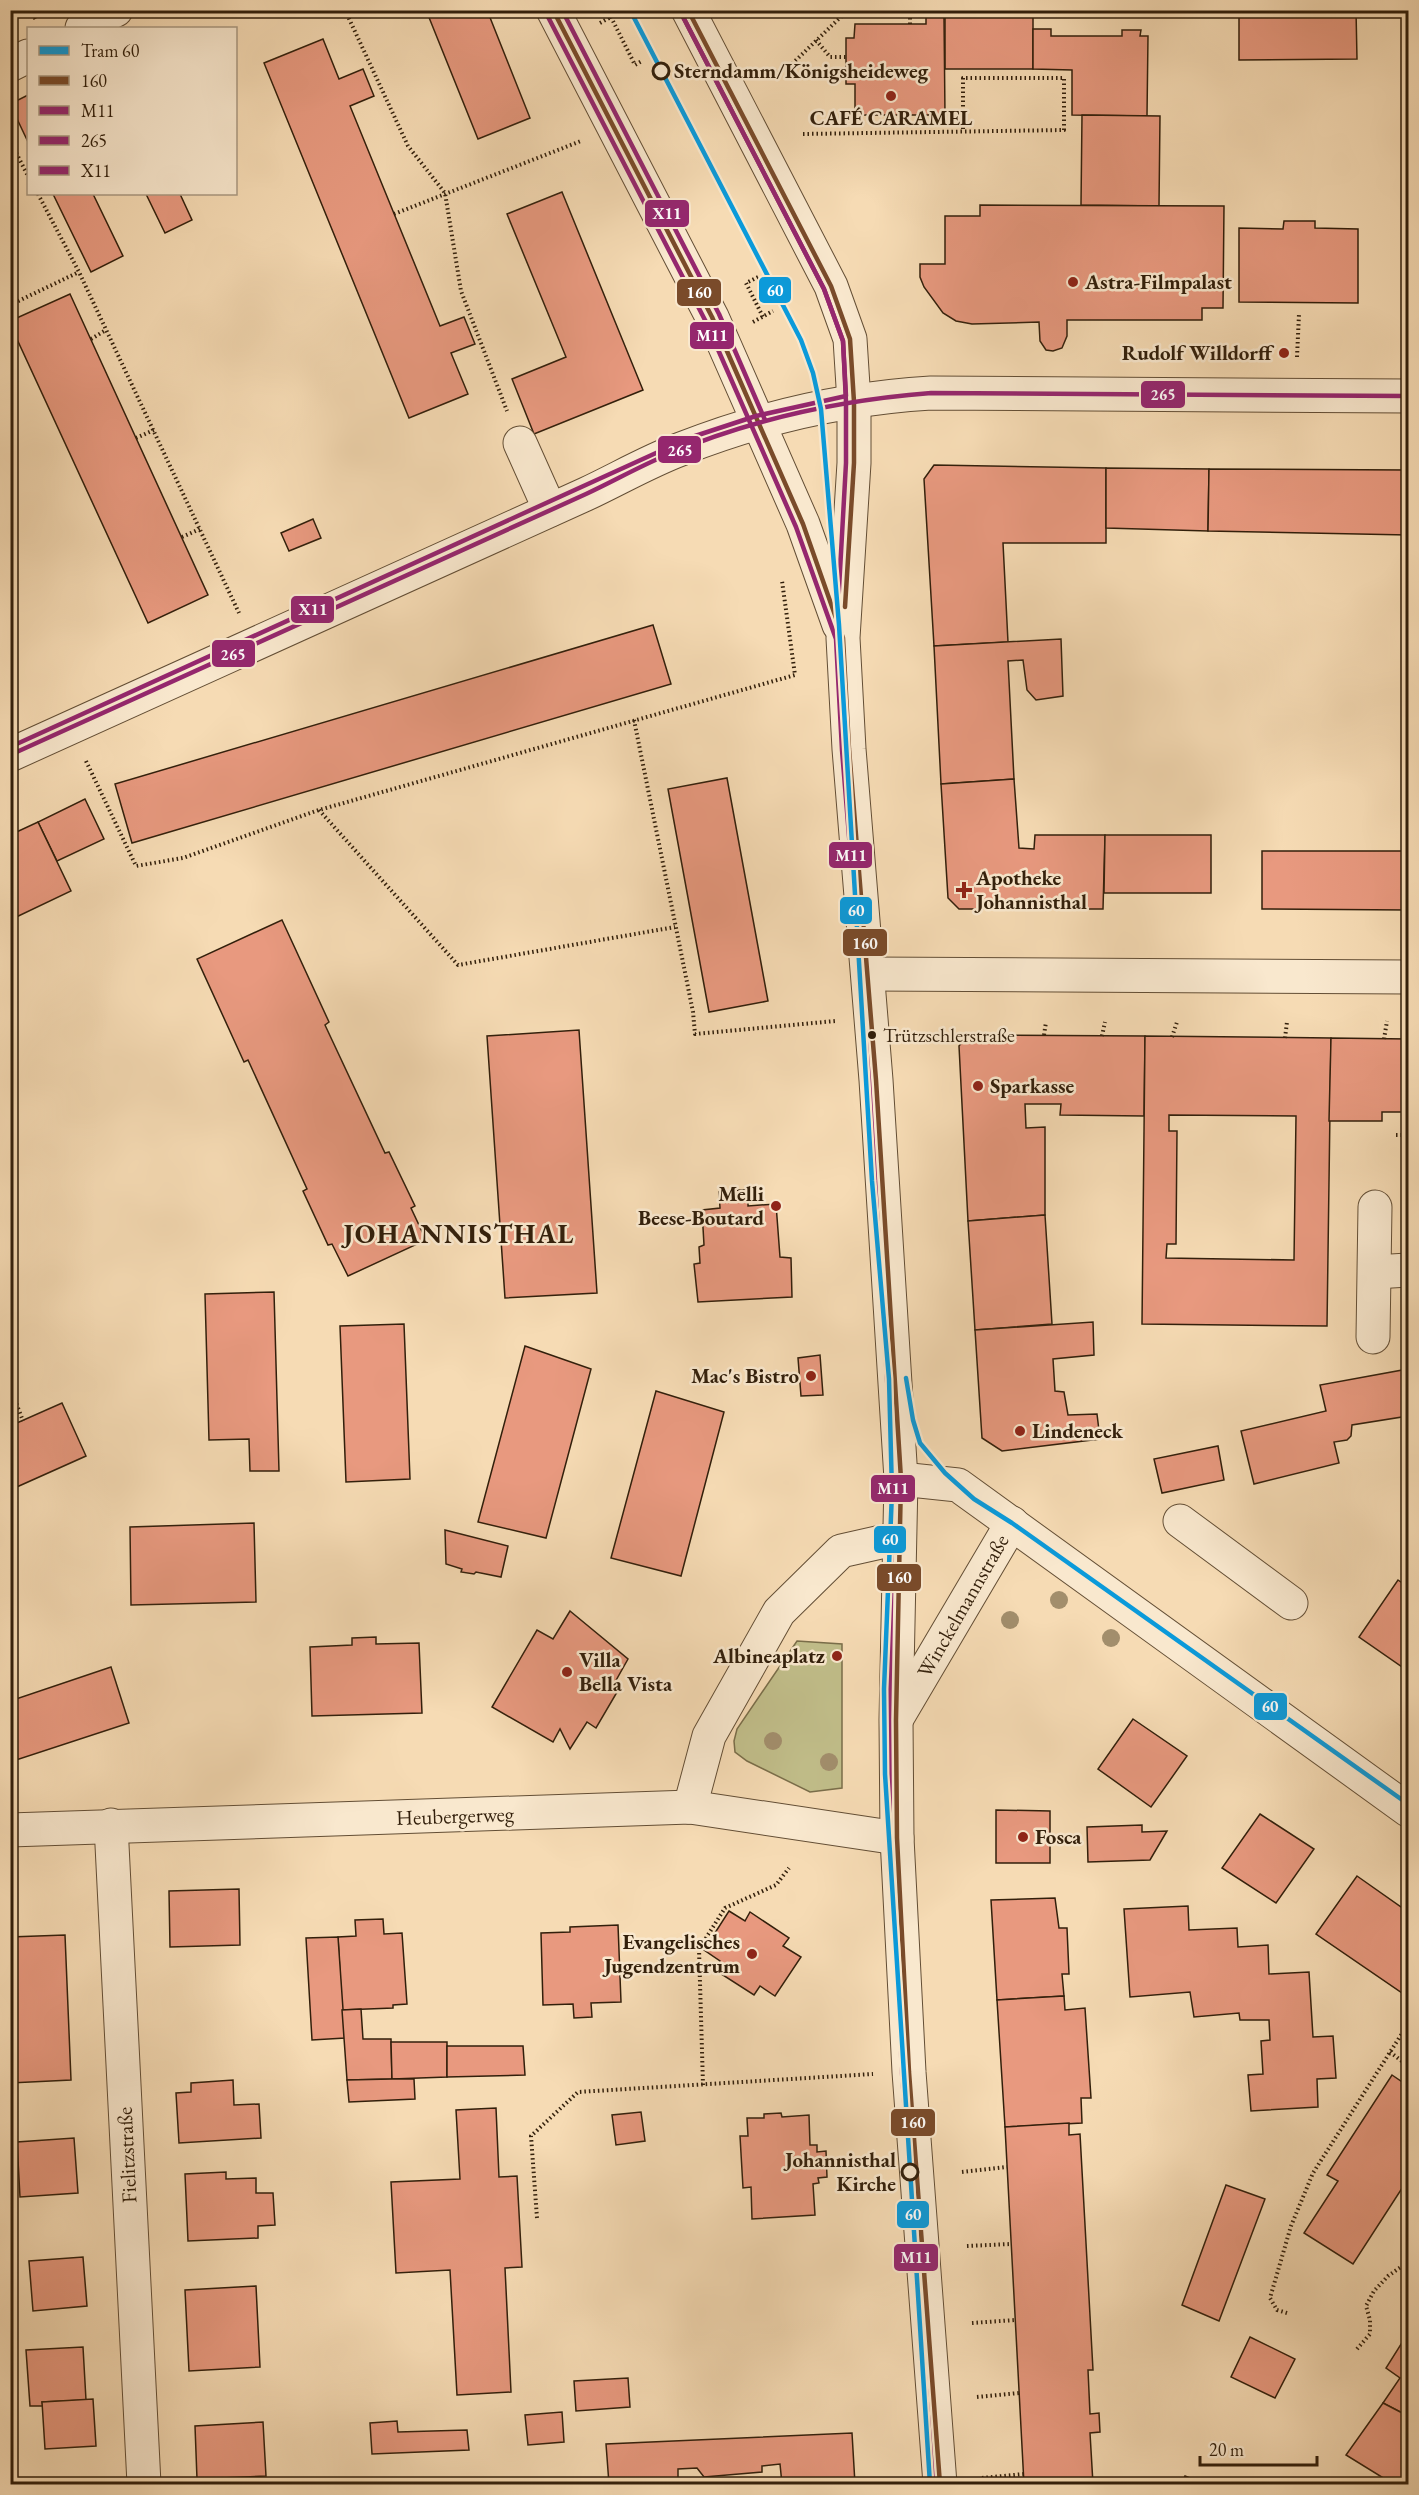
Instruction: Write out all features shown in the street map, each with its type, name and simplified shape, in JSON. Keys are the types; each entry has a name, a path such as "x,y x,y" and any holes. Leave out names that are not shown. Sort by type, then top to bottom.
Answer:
{"street":[{"path":"84,27 116,10"},
{"path":"553,10 712,317 803,524 843,638"},
{"path":"688,10 831,286 850,339 854,402 852,496 843,638 849,748 868,974 900,1479 896,1720 897,1838 909,2072 918,2166 940,2484"},
{"path":"10,65 27,56"},
{"path":"10,755 679,450 758,423 854,402 931,393 1408,396"},
{"path":"520,443 550,510"},
{"path":"868,974 1408,977"},
{"path":"1373,1337 1375,1207"},
{"path":"1375,1272 1408,1270"},
{"name":"Winckelmannstraße","path":"900,1479 958,1485 1408,1810"},
{"path":"1180,1521 1292,1603"},
{"name":"Winckelmannstraße","path":"896,1720 1012,1523"},
{"path":"690,1807 709,1736 779,1612 841,1551 899,1538"},
{"name":"Heubergerweg","path":"10,1830 690,1807 897,1838"},
{"name":"Fielitzstraße","path":"111,1825 144,2484"}],"path":[{"path":"345,10 408,147 445,193 461,291 520,443"},
{"path":"772,74 792,64 848,10"},
{"path":"910,10 910,24"},
{"path":"611,17 635,65 642,61"},
{"path":"816,40 830,57 846,57"},
{"path":"803,134 963,132 1064,130 1064,78 963,78 963,132"},
{"path":"10,141 27,174"},
{"path":"394,214 546,154"},
{"path":"39,195 79,272 253,644"},
{"path":"10,305 79,272"},
{"path":"758,277 746,283 763,317"},
{"path":"753,322 773,311"},
{"path":"1297,357 1299,314"},
{"path":"91,339 106,330"},
{"path":"136,438 154,430"},
{"path":"182,537 200,529"},
{"path":"70,728 136,867 183,858 319,810 795,675 782,580"},
{"path":"634,720 693,1012 695,1034 870,1018"},
{"path":"319,810 458,965 675,927"},
{"path":"1044,1035 1046,1022"},
{"path":"1101,1036 1106,1022"},
{"path":"1172,1037 1177,1022"},
{"path":"1285,1038 1287,1022"},
{"path":"1384,1039 1387,1022"},
{"path":"1396,1135 1408,1135"},
{"path":"10,1348 16,1353"},
{"path":"10,1387 23,1420"},
{"path":"703,2085 699,1949 725,1908 776,1885 789,1868"},
{"path":"1287,2313 1277,2310 1270,2298 1291,2226 1313,2173 1408,2024"},
{"path":"1390,2052 1408,2066"},
{"path":"537,2218 531,2136 578,2092 909,2072"},
{"path":"962,2172 1007,2167"},
{"path":"967,2246 1011,2244"},
{"path":"1357,2349 1370,2334 1370,2320 1366,2306 1374,2291 1388,2276 1408,2262"},
{"path":"972,2323 1016,2320"},
{"path":"977,2397 1019,2393"},
{"path":"982,2478 1024,2474"}],"shaded area":[{"path":"797,1641 842,1644 842,1788 810,1792 747,1761 735,1752 734,1741 737,1729"}],"building":[{"path":"426,10 487,10 530,118 478,139"},
{"path":"945,10 1033,10 1033,69 945,69"},
{"path":"1239,10 1356,10 1357,59 1239,60"},
{"path":"1405,10 1408,10 1408,105 1405,105"},
{"path":"926,17 944,17 945,115 855,115 855,84 846,84 846,38 854,38 855,24 926,24"},
{"path":"1033,29 1051,29 1051,36 1122,36 1122,30 1141,30 1140,36 1148,36 1147,116 1072,115 1072,70 1033,69"},
{"path":"323,39 339,79 363,69 374,96 350,106 440,326 464,317 475,344 451,353 468,394 409,418 264,63"},
{"path":"27,96 27,140 10,104"},
{"path":"1082,115 1160,116 1159,206 1081,205"},
{"path":"562,192 643,390 534,434 512,379 566,357 507,214"},
{"path":"53,195 93,195 123,256 91,272"},
{"path":"146,195 180,195 192,220 165,233"},
{"name":"Astra-Filmpalast","path":"980,205 1224,206 1223,308 1202,308 1202,320 1067,320 1067,336 1062,348 1053,351 1046,350 1040,341 1039,322 972,324 956,321 943,313 924,287 920,277 920,264 945,264 945,216 980,216"},
{"path":"1284,221 1315,221 1315,228 1358,229 1358,303 1239,302 1239,228 1283,229"},
{"path":"1404,222 1408,222 1408,307 1404,307"},
{"path":"70,294 208,595 148,623 10,324 10,321"},
{"path":"934,465 1106,468 1106,543 1003,543 1008,642 934,646 924,479"},
{"path":"1106,468 1209,469 1208,531 1106,528"},
{"path":"1209,469 1408,470 1408,535 1208,531"},
{"path":"313,519 321,538 289,551 281,533"},
{"path":"653,625 671,684 132,843 115,784"},
{"path":"1061,639 1063,696 1036,700 1027,690 1023,660 1008,661 1014,779 941,784 934,646"},
{"path":"727,778 768,1001 709,1012 668,789"},
{"path":"1014,779 1019,848 1034,849 1035,835 1105,835 1103,909 959,909 948,898 941,784"},
{"path":"85,799 104,839 57,861 38,822"},
{"path":"38,822 71,891 10,920 10,835"},
{"path":"1105,835 1211,835 1211,893 1104,893"},
{"path":"1262,851 1408,851 1408,910 1262,909"},
{"path":"282,920 329,1022 325,1025 385,1153 389,1152 415,1206 411,1208 426,1240 348,1276 332,1244 328,1245 303,1191 307,1189 248,1060 244,1062 197,959"},
{"path":"579,1030 597,1293 505,1298 487,1036"},
{"path":"975,1035 1145,1036 1144,1116 1060,1115 1061,1104 1025,1104 1026,1128 1045,1127 1045,1215 968,1221 959,1046 965,1038"},
{"path":"1145,1036 1331,1038 1327,1326 1142,1324","holes":["1169,1115 1296,1116 1294,1260 1166,1258 1167,1244 1176,1244 1177,1131 1169,1131"]},
{"path":"1331,1038 1408,1039 1408,1112 1382,1112 1382,1121 1329,1121"},
{"path":"751,1189 753,1198 748,1199 748,1206 776,1204 780,1257 791,1258 792,1297 698,1302 694,1264 700,1263 699,1247 704,1245 702,1210 720,1208 719,1192"},
{"path":"1045,1215 1052,1324 975,1330 968,1221"},
{"path":"274,1292 279,1471 250,1471 249,1439 209,1440 205,1294"},
{"path":"1093,1322 1094,1355 1053,1359 1055,1391 1064,1392 1068,1415 1097,1414 1100,1439 1002,1451 982,1438 975,1330"},
{"path":"404,1324 410,1479 346,1482 340,1326"},
{"path":"525,1346 591,1369 546,1538 478,1522"},
{"name":"Mac's Bistro","path":"820,1355 823,1395 801,1396 798,1358"},
{"path":"1408,1369 1408,1416 1352,1425 1351,1436 1347,1440 1334,1442 1339,1463 1254,1484 1241,1431 1326,1411 1320,1385"},
{"path":"656,1391 724,1412 681,1576 611,1558"},
{"path":"62,1403 86,1456 10,1490 10,1426"},
{"path":"1218,1446 1224,1480 1162,1493 1154,1459"},
{"path":"254,1523 256,1602 131,1605 130,1527"},
{"path":"445,1530 508,1546 501,1577 476,1572 474,1574 461,1572 462,1569 446,1564"},
{"path":"1398,1580 1408,1587 1408,1671 1359,1637"},
{"name":"Villa Bella Vista","path":"570,1611 628,1659 614,1684 620,1687 596,1728 587,1722 570,1749 560,1729 553,1742 492,1707 537,1630 553,1639"},
{"path":"376,1637 376,1644 419,1643 422,1713 312,1716 310,1647 352,1645 352,1638"},
{"path":"111,1667 129,1723 10,1762 10,1701"},
{"path":"1133,1719 1187,1756 1151,1807 1098,1769"},
{"name":"Fosca","path":"996,1810 1050,1811 1050,1863 996,1863"},
{"path":"1260,1814 1314,1849 1276,1903 1222,1868"},
{"path":"1142,1825 1142,1832 1167,1831 1150,1860 1088,1862 1087,1827"},
{"path":"1357,1876 1408,1912 1408,1997 1316,1934"},
{"path":"239,1889 240,1945 170,1947 169,1891"},
{"path":"1055,1898 1059,1928 1067,1928 1069,1974 1062,1974 1064,1996 997,2000 991,1900"},
{"path":"1188,1906 1189,1930 1237,1928 1238,1947 1268,1945 1269,1974 1309,1972 1313,2037 1333,2036 1336,2078 1317,2079 1318,2107 1251,2111 1248,2075 1263,2074 1261,2041 1270,2040 1269,2020 1240,2020 1239,2013 1194,2017 1190,1992 1130,1997 1124,1909"},
{"name":"Evangelisches Jugendzentrum","path":"729,1911 745,1921 750,1912 789,1938 783,1946 801,1957 775,1996 760,1986 754,1995 715,1970 720,1961 704,1950"},
{"path":"383,1919 384,1934 402,1933 407,2004 393,2005 393,2008 342,2010 338,1937 356,1936 355,1920"},
{"path":"618,1925 621,2002 591,2003 592,2017 574,2018 573,2004 543,2005 541,1933 570,1932 570,1927"},
{"path":"65,1935 71,2080 10,2083 10,1937"},
{"path":"338,1937 345,2038 312,2040 306,1938"},
{"path":"1064,1996 1065,2010 1085,2008 1091,2098 1081,2098 1082,2123 1005,2127 997,2000"},
{"path":"361,2009 363,2039 391,2039 392,2079 347,2080 342,2010"},
{"path":"391,2042 447,2042 447,2077 392,2079"},
{"path":"447,2046 523,2046 525,2075 447,2077"},
{"path":"1392,2075 1408,2086 1408,2179 1353,2264 1304,2233 1338,2181 1327,2175"},
{"path":"414,2079 415,2099 349,2102 347,2080"},
{"path":"233,2080 234,2105 259,2104 261,2138 179,2143 176,2093 191,2092 191,2083"},
{"path":"496,2108 499,2177 517,2176 522,2267 505,2268 511,2392 457,2395 450,2270 396,2273 391,2182 460,2179 456,2110"},
{"path":"641,2112 645,2141 616,2145 612,2115"},
{"path":"781,2113 782,2117 809,2115 810,2145 817,2145 817,2152 826,2151 827,2177 818,2178 819,2183 813,2184 815,2215 752,2219 751,2187 743,2188 740,2136 748,2136 747,2118 764,2118 764,2114"},
{"path":"1069,2123 1069,2135 1080,2134 1093,2370 1088,2370 1090,2414 1099,2413 1100,2432 1090,2433 1093,2484 1024,2484 1005,2127"},
{"path":"74,2138 78,2193 20,2197 17,2142"},
{"path":"226,2172 226,2179 256,2178 256,2193 273,2193 275,2225 258,2226 258,2238 188,2241 185,2174"},
{"path":"1226,2185 1265,2199 1219,2321 1182,2305"},
{"path":"83,2257 87,2306 33,2311 29,2261"},
{"path":"256,2286 260,2367 189,2371 185,2290"},
{"path":"1408,2333 1408,2416 1383,2403 1400,2378 1386,2368"},
{"path":"1250,2337 1295,2359 1275,2398 1231,2377"},
{"path":"83,2347 86,2400 42,2402 43,2406 30,2406 26,2350"},
{"path":"628,2378 630,2407 576,2411 574,2381"},
{"path":"93,2399 96,2446 45,2449 42,2402"},
{"path":"1383,2403 1408,2416 1408,2475 1402,2484 1393,2484 1346,2455"},
{"path":"562,2412 564,2442 528,2445 525,2415"},
{"path":"397,2421 398,2432 467,2430 469,2450 372,2454 370,2423"},
{"path":"263,2422 266,2476 197,2479 195,2426"},
{"path":"852,2433 855,2484 782,2484 780,2464 762,2466 762,2472 704,2477 697,2468 678,2469 678,2484 609,2484 606,2444"},
{"path":"1185,2476 1205,2484 1181,2484"}],"tram line":[{"name":"60","path":"630,10 801,340 813,373 821,409 839,625 872,1181 889,1379 892,1492 884,1689 885,1774 930,2484"},
{"name":"60","path":"906,1378 913,1420 920,1443 945,1473 974,1499 1012,1523 1408,1804"}],"transit line":[{"name":"160","path":"553,10 712,317 803,524 843,638 849,749 876,1080 901,1479 896,1720 897,1838 909,2072 940,2484"},
{"name":"X11","path":"562,10 719,314 765,420"},
{"name":"160","path":"688,10 831,286 850,339 854,402 854,463 845,607"},
{"name":"M11","path":"546,13 705,320 796,527 836,639 842,750 869,1081 893,1479 889,1720 890,1838 902,2073 933,2484"},
{"name":"M11","path":"681,13 824,289 843,341 846,463 838,607"},
{"name":"X11","path":"10,747 689,438 756,416 846,396 843,341 824,289 681,13"},
{"name":"265","path":"10,755 586,494 658,459 700,442 765,421 830,406 931,393 1408,396"}],"place":[{"name":"Sterndamm/Königsheideweg","path":"661,71"},
{"name":"CAFÉ CARAMEL","path":"891,96"},
{"name":"Astra-Filmpalast","path":"1073,282"},
{"name":"Rudolf Willdorff","path":"1284,353"},
{"name":"Apotheke Johannisthal","path":"964,890"},
{"name":"Trützschlerstraße","path":"872,1035"},
{"name":"Sparkasse","path":"978,1086"},
{"name":"Melli Beese-Boutard","path":"776,1206"},
{"name":"Mac's Bistro","path":"811,1376"},
{"name":"Lindeneck","path":"1020,1431"},
{"name":"Albineaplatz","path":"837,1656"},
{"name":"Villa Bella Vista","path":"567,1672"},
{"name":"Fosca","path":"1023,1837"},
{"name":"Evangelisches Jugendzentrum","path":"752,1954"},
{"name":"Johannisthal Kirche","path":"910,2172"}],"district":[{"name":"JOHANNISTHAL","path":"459,1234"}]}
